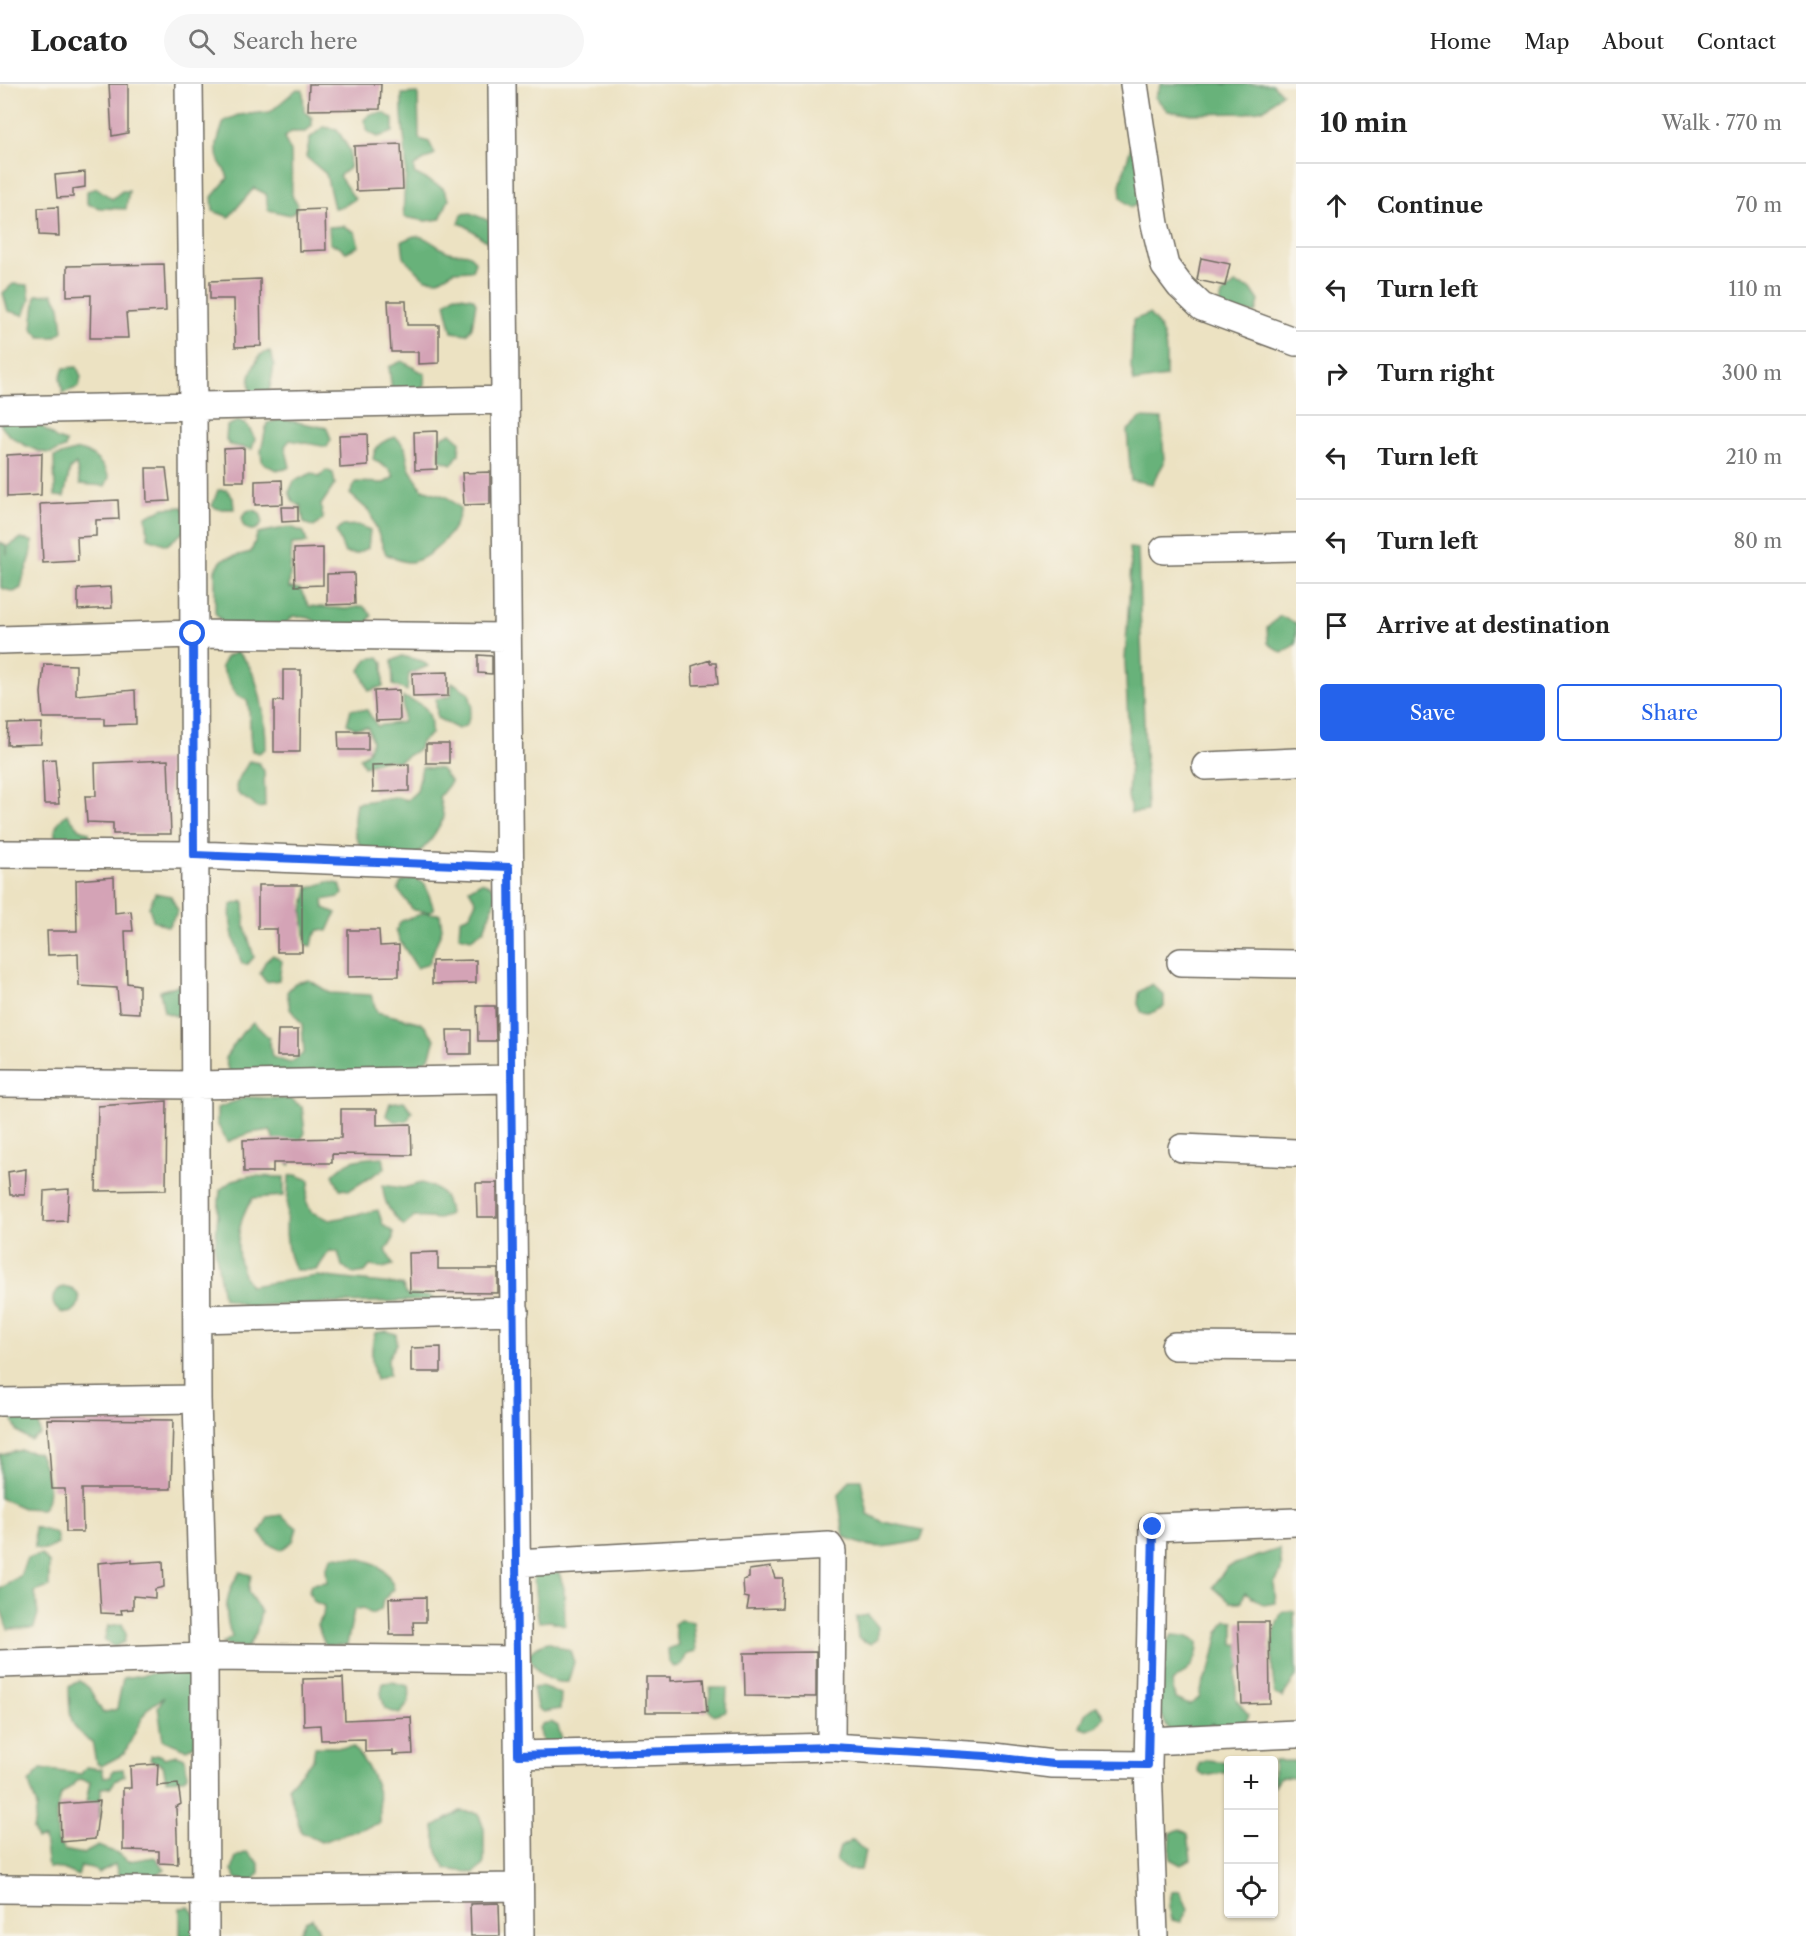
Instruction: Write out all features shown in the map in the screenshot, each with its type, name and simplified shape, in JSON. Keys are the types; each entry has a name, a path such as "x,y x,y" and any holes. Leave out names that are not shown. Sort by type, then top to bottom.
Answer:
{"street":[{"path":"189,84 193,405 197,1399 204,1657 205,1936"},
{"path":"502,84 520,1936"},
{"path":"1134,84 1155,224 1165,266 1202,307 1296,342"},
{"path":"0,410 505,400"},
{"path":"1164,550 1296,547"},
{"path":"0,640 193,634 507,637"},
{"path":"1206,766 1296,762"},
{"path":"0,854 194,855 509,867"},
{"path":"1181,962 1296,964"},
{"path":"0,1083 196,1085 510,1079"},
{"path":"1182,1148 1296,1153"},
{"path":"197,1319 515,1311"},
{"path":"1175,1347 1296,1347"},
{"path":"0,1402 197,1399"},
{"path":"1154,1936 1149,1753 1153,1527 1296,1522"},
{"path":"516,1563 829,1546 832,1551 831,1747"},
{"path":"0,1664 204,1657 517,1660"},
{"path":"518,1755 831,1747 986,1756 1053,1764 1296,1734"},
{"path":"0,1889 205,1891 519,1887"}],"green space":[{"path":"1161,84 1272,84 1282,93 1266,108 1247,113 1187,114 1168,111 1155,97"},
{"path":"297,89 303,90 304,111 312,118 312,126 305,132 291,132 284,138 291,152 292,196 297,203 296,210 290,215 268,210 266,194 254,188 229,217 213,211 212,197 228,178 217,156 218,141 224,121 238,115 270,112"},
{"path":"418,93 419,139 429,142 435,154 414,166 414,173 443,188 449,199 440,219 426,221 404,217 406,159 402,94"},
{"path":"384,113 393,119 393,132 378,137 368,132 364,120 370,114"},
{"path":"323,127 337,129 350,151 349,168 339,176 355,199 344,206 334,208 326,174 306,157 310,138"},
{"path":"1133,140 1149,201 1131,207 1121,198 1120,185"},
{"path":"97,188 112,199 122,191 129,191 126,209 100,208 87,204 87,191"},
{"path":"470,213 497,224 497,296 489,284 493,262 491,243 459,223 462,214"},
{"path":"344,226 355,232 359,246 346,252 339,246 330,244 329,227"},
{"path":"414,236 428,240 449,252 470,255 475,262 472,270 454,271 439,280 425,279 404,258 402,241"},
{"path":"13,284 28,285 30,300 24,315 8,311 3,293"},
{"path":"1235,284 1251,289 1259,301 1256,313 1217,311 1222,295"},
{"path":"53,294 60,306 63,331 55,337 40,337 32,328 36,295"},
{"path":"455,295 473,298 476,303 472,327 467,334 452,332 445,303"},
{"path":"1149,314 1160,329 1165,343 1166,377 1134,382 1131,367 1133,320"},
{"path":"269,351 274,367 269,394 251,392 249,382 253,369 260,355"},
{"path":"402,361 425,374 424,385 419,393 392,392 389,367"},
{"path":"77,367 81,377 79,387 63,393 60,378 64,368"},
{"path":"1141,418 1162,419 1164,463 1152,484 1131,480 1127,431"},
{"path":"281,419 327,428 331,440 327,447 290,440 285,446 290,467 283,470 273,468 262,462 261,451 267,423"},
{"path":"238,421 248,426 255,439 252,449 230,445 226,440 227,426"},
{"path":"0,422 36,422 57,439 66,442 65,448 45,453 30,448 14,439"},
{"path":"451,433 460,441 459,454 452,464 440,460 440,438"},
{"path":"396,437 405,447 409,468 422,489 447,497 460,508 459,516 450,534 434,550 416,561 408,562 386,554 370,512 350,494 356,482 384,483 394,477 390,470 373,459 380,444"},
{"path":"78,450 88,453 104,468 109,478 105,486 80,484 76,464 70,469 64,497 55,496 54,457"},
{"path":"326,470 333,473 335,484 321,505 323,519 314,527 304,523 301,506 293,502 289,492 294,481 312,473 319,477"},
{"path":"218,490 227,490 233,498 234,509 218,509 212,506"},
{"path":"183,507 190,527 167,545 148,538 146,516 164,508"},
{"path":"248,510 256,510 262,516 262,524 256,530 248,530 242,524 242,516"},
{"path":"358,525 370,530 368,548 356,554 345,553 336,531 343,526"},
{"path":"290,527 304,532 307,543 292,544 289,588 300,589 309,606 346,609 363,606 372,615 363,629 323,625 309,618 293,616 284,626 226,626 215,613 215,570 223,559 251,552 258,533"},
{"path":"20,539 32,541 32,547 21,588 14,592 1,588 0,542 6,546 7,555 7,547"},
{"path":"1129,548 1138,549 1147,811 1131,813 1128,796 1130,763 1125,661 1131,565"},
{"path":"1280,616 1296,623 1296,644 1282,653 1268,643 1267,628"},
{"path":"236,652 251,669 260,696 266,748 259,753 252,751 247,700 237,696 221,667 226,657"},
{"path":"402,656 422,661 428,666 409,674 407,691 393,685 392,661"},
{"path":"379,657 383,663 383,686 369,691 360,670 367,659"},
{"path":"452,682 469,693 472,706 467,725 458,729 437,718 436,699 451,696"},
{"path":"403,697 426,709 429,713 431,734 421,742 419,749 399,761 383,760 364,766 360,758 368,752 372,741 368,727 354,728 347,724 351,709 367,710 377,726 403,722"},
{"path":"249,761 259,763 264,771 265,807 257,808 237,792 237,784"},
{"path":"422,767 441,769 451,782 439,797 444,818 431,840 416,856 368,855 354,831 356,803 394,797 407,800 417,791"},
{"path":"67,814 80,829 89,832 91,842 56,847 56,829 59,821"},
{"path":"414,878 425,884 434,909 430,912 413,910 398,890 401,882"},
{"path":"328,882 340,884 343,894 323,900 324,908 336,913 328,931 319,930 314,936 312,946 306,945 303,911 308,888"},
{"path":"481,882 492,886 497,894 484,930 471,939 459,936 460,920 471,914 476,901 469,889"},
{"path":"155,893 171,896 178,911 168,927 153,920 149,907"},
{"path":"244,901 245,927 254,957 248,964 242,964 230,921 231,905"},
{"path":"424,913 440,914 442,929 429,963 417,968 400,941 396,930 401,921"},
{"path":"273,955 282,961 279,980 266,982 260,974 265,962"},
{"path":"309,980 330,993 371,995 377,1012 422,1023 435,1039 429,1058 412,1071 236,1077 228,1070 225,1058 242,1033 253,1022 269,1038 272,1057 290,1063 304,1053 302,1024 290,1009 287,992 295,983"},
{"path":"1152,984 1164,995 1164,1007 1150,1014 1142,1013 1138,1004 1139,992"},
{"path":"179,985 183,1001 176,1016 164,1012 160,991"},
{"path":"247,1097 291,1099 302,1107 305,1133 290,1165 280,1155 270,1130 250,1133 227,1142 217,1123 217,1108"},
{"path":"404,1101 412,1112 407,1121 394,1121 386,1115 390,1103"},
{"path":"383,1157 385,1168 350,1190 340,1189 333,1175 339,1169 356,1160"},
{"path":"296,1175 310,1180 306,1200 311,1212 330,1220 378,1210 383,1225 393,1232 393,1240 386,1250 393,1265 383,1268 370,1266 365,1272 354,1274 342,1266 338,1252 329,1251 317,1270 296,1270 288,1250 286,1225 289,1176"},
{"path":"249,1176 284,1177 284,1196 253,1198 242,1219 238,1253 244,1276 250,1286 317,1276 402,1285 407,1295 430,1296 438,1300 248,1306 223,1298 215,1248 220,1190 233,1180"},
{"path":"422,1183 442,1193 449,1214 439,1219 414,1217 404,1226 389,1208 384,1198 383,1185 403,1188"},
{"path":"66,1287 75,1291 79,1300 75,1309 66,1313 57,1309 53,1300 57,1291"},
{"path":"387,1331 396,1334 397,1344 388,1358 389,1375 376,1380 372,1356 373,1339 375,1333"},
{"path":"36,1406 40,1434 30,1440 17,1431 9,1408"},
{"path":"21,1450 38,1453 44,1465 49,1490 46,1504 42,1509 23,1508 0,1498 0,1455"},
{"path":"850,1480 861,1480 868,1514 883,1522 924,1530 921,1540 881,1547 863,1544 844,1536 838,1496"},
{"path":"281,1515 297,1528 293,1541 281,1550 268,1544 260,1533 268,1517"},
{"path":"34,1527 56,1533 58,1544 45,1550 35,1548"},
{"path":"1279,1549 1281,1567 1274,1583 1276,1603 1264,1605 1245,1592 1242,1602 1230,1602 1213,1587 1227,1567"},
{"path":"42,1555 49,1563 49,1587 35,1592 38,1614 34,1628 8,1629 0,1607 0,1589 20,1576 27,1558"},
{"path":"333,1556 371,1562 385,1572 394,1589 383,1600 381,1610 371,1614 363,1608 354,1610 347,1645 325,1645 317,1625 323,1616 324,1606 313,1601 309,1591 311,1584 327,1582 326,1568"},
{"path":"240,1572 251,1575 248,1592 261,1612 256,1633 247,1648 222,1644 232,1637 227,1620 227,1603 231,1588"},
{"path":"559,1573 564,1588 565,1625 550,1621 539,1622 533,1574"},
{"path":"1294,1611 1296,1677 1282,1697 1275,1694 1272,1663 1273,1641 1282,1612"},
{"path":"868,1615 878,1627 878,1638 871,1644 858,1638 856,1617"},
{"path":"680,1620 693,1622 696,1651 686,1655 682,1665 674,1667 669,1662 668,1649 678,1645 674,1624"},
{"path":"1226,1620 1234,1621 1234,1644 1245,1645 1244,1665 1236,1670 1236,1700 1248,1714 1242,1740 1221,1734 1213,1723 1204,1729 1170,1732 1156,1704 1164,1645 1173,1635 1186,1636 1198,1642 1197,1655 1191,1665 1172,1682 1175,1699 1189,1705 1199,1698 1213,1660 1222,1625"},
{"path":"122,1624 126,1633 124,1642 114,1647 104,1641 108,1626"},
{"path":"548,1642 570,1651 574,1662 568,1682 554,1681 544,1676 529,1655 537,1647"},
{"path":"155,1673 186,1673 197,1678 195,1745 186,1749 163,1740 158,1707 164,1697 147,1709 124,1754 101,1766 96,1762 92,1742 74,1726 70,1713 69,1687 79,1680 89,1688 103,1713 117,1709 123,1678"},
{"path":"392,1682 409,1686 409,1702 399,1714 385,1709 381,1693 383,1683"},
{"path":"541,1687 561,1694 560,1709 543,1712 537,1708 533,1688"},
{"path":"710,1688 727,1688 726,1711 713,1715 709,1710"},
{"path":"1097,1705 1104,1717 1098,1726 1088,1730 1080,1727 1085,1714"},
{"path":"551,1722 558,1726 561,1737 560,1745 545,1751 539,1728 542,1724"},
{"path":"315,1747 353,1747 375,1782 380,1823 321,1842 301,1832 288,1787 313,1759"},
{"path":"159,1755 164,1758 177,1755 185,1758 187,1775 183,1779 166,1780 163,1765 150,1760 151,1756"},
{"path":"1207,1760 1224,1762 1224,1773 1204,1776 1198,1772 1199,1764"},
{"path":"1278,1761 1296,1761 1296,1778 1280,1777 1278,1780"},
{"path":"86,1767 102,1769 104,1777 111,1776 113,1770 123,1769 124,1776 115,1781 111,1787 101,1788 100,1817 92,1818 85,1807 90,1782 80,1779 61,1795 56,1814 58,1842 64,1850 83,1854 98,1846 117,1853 129,1861 154,1857 165,1869 155,1876 140,1872 134,1876 119,1877 115,1864 98,1873 92,1868 81,1866 78,1876 62,1869 48,1868 44,1838 37,1839 33,1830 37,1807 29,1783 41,1769 81,1774"},
{"path":"460,1811 478,1813 484,1829 484,1865 474,1873 446,1869 437,1852 434,1827"},
{"path":"1180,1829 1188,1834 1191,1859 1181,1865 1170,1859 1171,1833"},
{"path":"853,1840 865,1852 861,1870 847,1870 836,1861 840,1847"},
{"path":"247,1852 259,1863 259,1872 254,1881 237,1879 232,1870 236,1857"},
{"path":"1180,1891 1188,1909 1181,1922 1172,1920 1169,1906 1172,1892"},
{"path":"189,1907 196,1916 196,1936 180,1936 180,1908"},
{"path":"312,1918 318,1928 317,1935 298,1936 305,1921"}],"building":[{"path":"109,84 128,84 128,133 112,136"},
{"path":"309,84 381,84 380,109 308,110"},
{"path":"401,144 403,189 356,191 354,146"},
{"path":"85,172 85,187 73,189 73,197 57,198 55,175"},
{"path":"58,207 59,236 39,235 38,208"},
{"path":"325,209 326,250 299,251 298,210"},
{"path":"1201,258 1230,264 1225,286 1197,280"},
{"path":"164,264 166,311 126,313 128,338 90,338 91,295 67,296 67,266"},
{"path":"260,279 261,346 235,347 234,299 210,299 210,281"},
{"path":"388,301 406,301 407,325 439,325 439,363 418,364 418,352 391,352"},
{"path":"437,431 437,469 415,470 414,432"},
{"path":"367,434 368,466 340,468 339,435"},
{"path":"244,448 244,481 225,481 224,449"},
{"path":"42,453 41,495 7,497 7,455"},
{"path":"146,468 166,468 170,501 147,502"},
{"path":"490,472 490,504 464,505 462,473"},
{"path":"282,480 283,504 255,505 255,481"},
{"path":"118,500 119,519 96,520 96,536 77,537 78,561 43,563 40,504"},
{"path":"281,507 298,507 298,521 282,522"},
{"path":"323,548 323,585 295,586 294,549"},
{"path":"354,573 355,604 327,605 327,574"},
{"path":"111,587 112,608 78,610 78,589"},
{"path":"478,655 492,656 492,674 478,673"},
{"path":"710,660 710,663 716,663 718,684 693,685 692,666"},
{"path":"44,664 76,665 76,695 135,690 136,724 104,725 104,718 43,718 41,693"},
{"path":"283,670 301,670 300,752 274,752 274,701 283,701"},
{"path":"448,672 448,696 413,697 412,673"},
{"path":"399,690 400,720 376,721 374,691"},
{"path":"42,723 41,744 7,745 8,724"},
{"path":"338,731 368,731 368,750 339,750"},
{"path":"426,744 449,744 449,763 426,763"},
{"path":"55,759 59,804 44,804 42,760"},
{"path":"168,760 171,834 113,834 113,823 87,822 85,796 96,796 95,763"},
{"path":"409,764 409,791 373,792 372,765"},
{"path":"114,877 115,913 131,911 133,931 125,931 127,983 139,985 139,1013 119,1012 117,988 79,986 78,954 48,955 47,931 77,931 76,880"},
{"path":"258,885 302,885 302,952 277,952 277,929 258,929"},
{"path":"348,930 379,930 380,946 399,945 399,976 348,977"},
{"path":"476,960 476,983 432,984 432,961"},
{"path":"477,1006 495,1006 496,1041 478,1041"},
{"path":"278,1030 298,1030 298,1056 277,1056"},
{"path":"447,1030 471,1030 471,1054 448,1054"},
{"path":"167,1101 166,1190 96,1191 98,1106"},
{"path":"341,1109 377,1109 377,1125 411,1124 412,1155 332,1154 332,1163 273,1163 273,1172 244,1172 243,1140 341,1138"},
{"path":"26,1169 25,1195 10,1195 8,1172"},
{"path":"476,1183 497,1183 497,1217 477,1217"},
{"path":"69,1189 67,1221 43,1222 44,1191"},
{"path":"438,1252 438,1269 498,1269 498,1293 410,1292 409,1253"},
{"path":"441,1347 441,1372 411,1372 411,1348"},
{"path":"47,1419 173,1420 171,1489 82,1489 83,1532 66,1532 65,1489 52,1489"},
{"path":"132,1560 132,1563 163,1561 164,1587 155,1589 155,1598 133,1596 133,1609 121,1610 122,1614 101,1613 98,1563"},
{"path":"771,1567 775,1578 783,1578 782,1608 747,1609 749,1598 744,1597 743,1580 749,1578 749,1570"},
{"path":"426,1597 426,1622 413,1622 414,1635 390,1635 389,1598"},
{"path":"1238,1622 1269,1622 1270,1703 1242,1704"},
{"path":"816,1652 816,1697 745,1696 744,1653"},
{"path":"646,1677 670,1677 670,1681 704,1679 707,1712 646,1712"},
{"path":"343,1678 345,1720 411,1717 413,1754 393,1755 393,1751 365,1752 365,1739 321,1740 320,1725 304,1726 303,1679"},
{"path":"158,1764 157,1786 178,1784 181,1804 176,1807 178,1864 159,1863 159,1851 123,1850 123,1788 131,1788 130,1766"},
{"path":"100,1801 95,1839 61,1842 60,1804"},
{"path":"499,1903 500,1936 471,1936 470,1904"}],"route":[{"path":"193,634 194,855 509,867 518,1755 831,1747 986,1756 1053,1764 1148,1765 1153,1527"}]}
